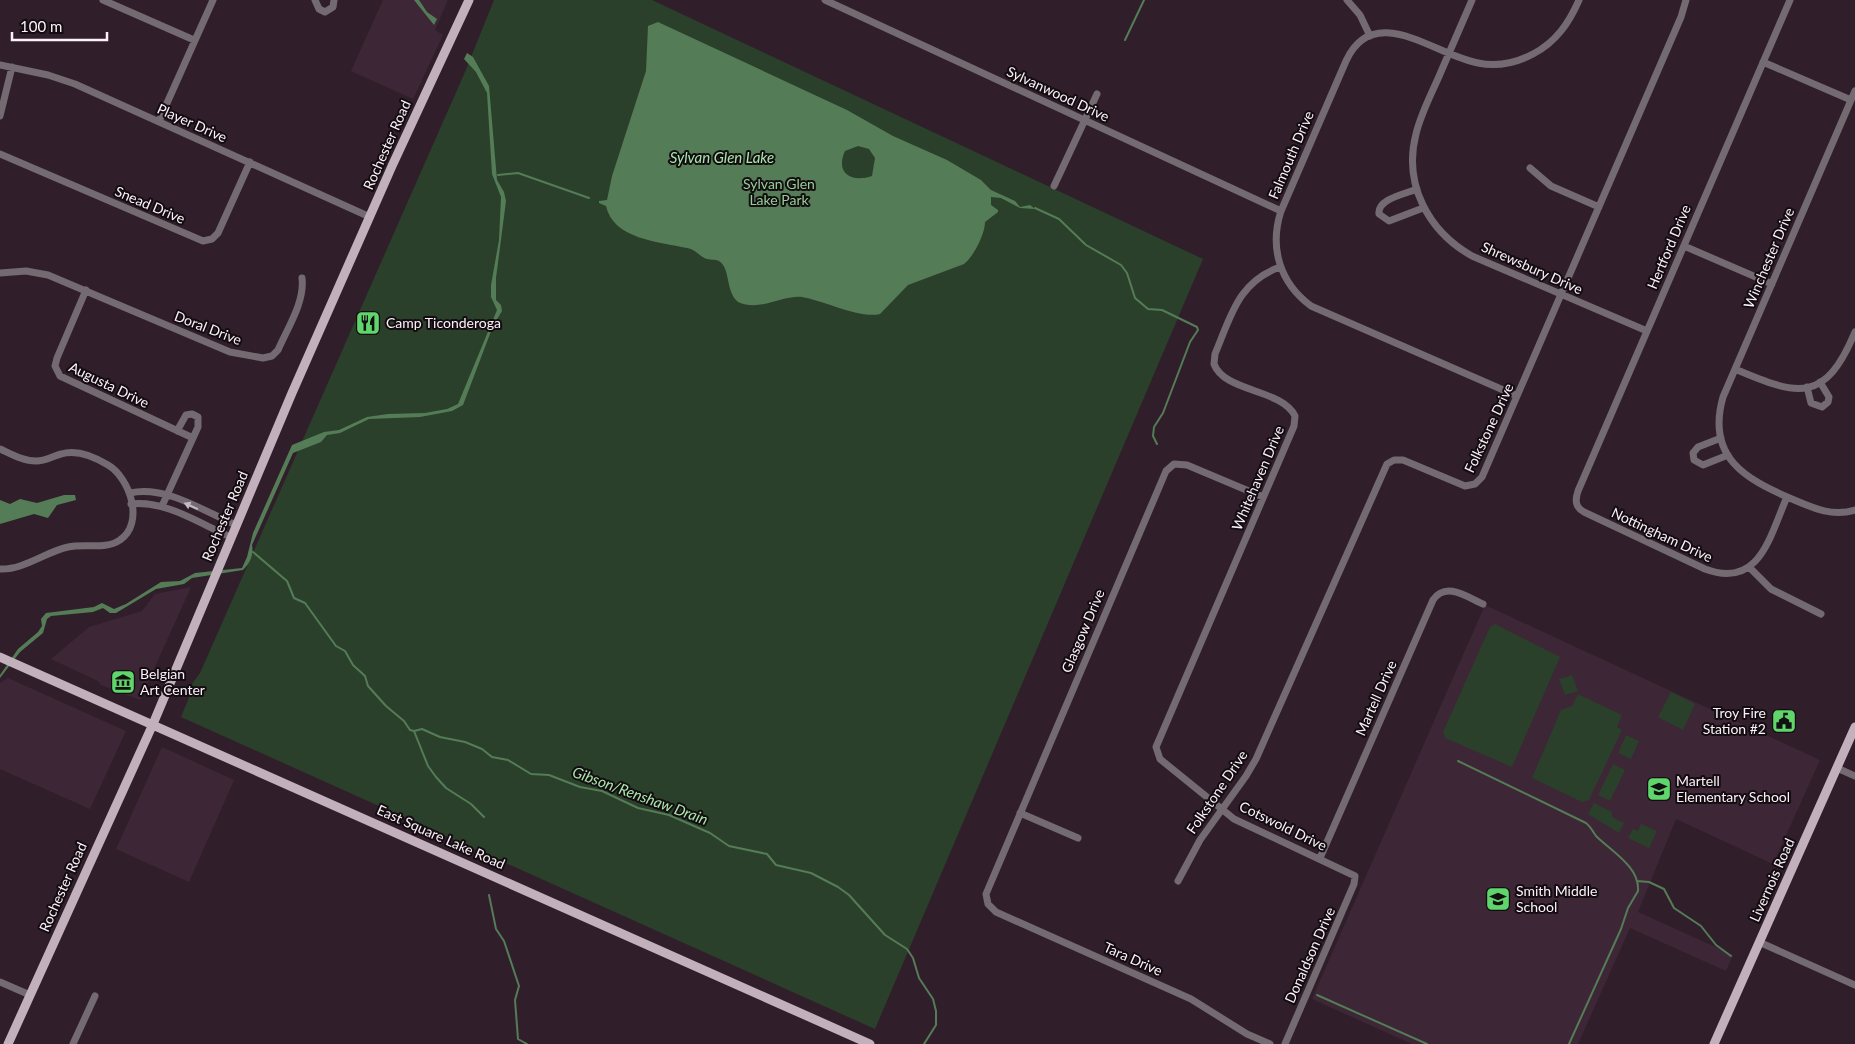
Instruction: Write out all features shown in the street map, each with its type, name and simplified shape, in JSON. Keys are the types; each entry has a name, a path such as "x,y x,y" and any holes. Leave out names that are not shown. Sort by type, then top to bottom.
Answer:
{"main road":[{"name":"Rochester Road","path":"8,1044 153,724 236,525 370,216 469,0"},
{"name":"East Square Lake Road","path":"0,657 870,1044"},
{"name":"Livernois Road","path":"1714,1044 1855,727"}],"street":[{"path":"103,0 194,40"},
{"path":"159,121 213,0"},
{"path":"315,0 319,9 325,12 333,7 334,0"},
{"name":"Sylvanwood Drive","path":"825,0 1281,211"},
{"path":"1347,0 1360,16 1370,36 1388,32 1398,33 1448,54 1486,65 1523,59 1552,42 1569,20 1578,0"},
{"name":"Shrewsbury Drive","path":"1472,0 1415,136 1412,165 1423,208 1438,230 1462,250 1561,295 1647,331"},
{"name":"Folkstone Drive","path":"1178,881 1196,846 1256,759 1383,469 1394,460 1403,460 1462,485 1475,484 1482,477 1681,17 1686,0"},
{"name":"Hertford Drive","path":"1576,505 1578,491 1788,0"},
{"name":"Falmouth Drive","path":"1370,36 1359,43 1348,56 1281,211 1276,237 1280,267 1292,287 1305,301 1318,310 1517,396"},
{"path":"1763,62 1851,100"},
{"name":"Player Drive","path":"0,65 63,79 370,216"},
{"path":"0,116 12,67"},
{"name":"Winchester Drive","path":"1855,91 1721,405 1721,438 1728,455 1740,471 1749,479 1787,497 1828,512 1855,510"},
{"path":"1054,186 1097,94"},
{"name":"Snead Drive","path":"0,154 203,241 212,238 218,233 250,162"},
{"path":"1530,168 1551,186 1599,207"},
{"path":"1417,189 1385,202 1380,206 1379,214 1389,220 1423,208"},
{"path":"1684,246 1772,284"},
{"name":"Whitehaven Drive","path":"1158,755 1156,747 1158,738 1292,433 1295,416 1287,406 1223,376 1215,368 1214,361 1243,292 1257,278 1280,267"},
{"name":"Doral Drive","path":"0,273 39,272 86,290 223,349 244,355 268,357 278,350 299,302 303,286 302,278"},
{"name":"Augusta Drive","path":"86,290 57,358 56,371 66,380 133,409 192,438"},
{"path":"1735,369 1780,388 1807,387 1820,382 1838,366 1855,332"},
{"path":"1807,387 1811,403 1822,407 1828,402 1830,397 1820,382"},
{"path":"162,506 199,423 198,418 192,414 186,415 176,431"},
{"path":"1721,438 1698,447 1693,453 1694,460 1702,465 1728,455"},
{"path":"0,449 18,457 34,461 68,453 82,454 114,468 125,481 130,493 131,504 131,520 127,533 113,544 66,547 16,567 0,569"},
{"name":"Glasgow Drive","path":"987,901 987,889 1166,471 1174,464 1184,464 1264,497"},
{"path":"130,493 153,491 167,495 236,525"},
{"path":"1787,497 1763,552 1749,567 1771,589 1822,614"},
{"path":"131,504 144,503 162,506 231,537"},
{"name":"Nottingham Drive","path":"1576,505 1584,512 1714,573 1731,574 1749,567"},
{"name":"Martell Drive","path":"1320,858 1436,596 1442,591 1450,591 1483,604"},
{"name":"Cotswold Drive","path":"1158,755 1222,809 1248,826 1355,876"},
{"path":"1837,768 1855,776"},
{"path":"1020,813 1078,838"},
{"name":"Donaldson Drive","path":"1284,1044 1354,884 1355,876"},
{"name":"Tara Drive","path":"987,901 996,912 1192,999 1240,1029 1270,1044"},
{"path":"1759,942 1855,984"},
{"path":"0,982 30,995"},
{"path":"73,1044 95,996"}],"shaded area":[{"path":"383,0 448,0 435,30 443,35 413,99 351,71"},
{"path":"191,587 140,700 101,685 98,681 51,659 89,627 142,611 155,594"},
{"path":"1485,605 1820,760 1773,864 1676,819 1638,912 1733,955 1726,971 1630,928 1578,1044 1412,1044 1312,999"},
{"path":"8,678 126,731 90,809 0,769 0,683"},
{"path":"162,747 234,780 189,882 116,849"}],"green space":[{"name":"Sylvan Glen Lake Park","path":"494,0 652,0 1203,259 875,1029 181,717 193,688 192,684 200,673 465,72"},
{"path":"1495,624 1560,657 1512,767 1445,738 1443,732 1490,627"},
{"path":"1572,675 1578,691 1565,695 1559,679"},
{"path":"1671,692 1695,704 1683,730 1658,717"},
{"path":"1578,694 1622,715 1617,727 1622,730 1589,800 1582,802 1532,778 1561,710 1572,706"},
{"path":"1626,735 1639,741 1631,759 1618,753"},
{"path":"1613,764 1625,770 1610,801 1598,795"},
{"path":"1594,803 1612,812 1612,817 1624,823 1619,833 1588,814"},
{"path":"1641,824 1657,831 1649,848 1628,838 1633,829 1638,831"}],"water":[{"path":"414,0 419,0 427,12 437,19 434,25"},
{"name":"Sylvan Glen Lake","path":"658,22 847,110 893,136 947,160 981,180 991,190 1015,201 1020,207 1030,205 1035,209 1020,208 1001,198 991,197 991,205 998,212 985,222 981,238 968,260 964,264 908,285 880,314 872,315 852,312 802,297 754,305 738,302 731,292 725,269 719,261 704,258 690,249 651,241 627,232 610,217 606,206 599,203 599,201 607,200 612,176 646,71 648,26","holes":["858,146 869,149 875,158 872,176 858,178 847,174 842,165 845,151"]},
{"path":"467,53 473,57 489,86 497,180 504,192 506,201 496,278 496,300 501,305 502,311 493,326 463,405 452,411 420,417 369,419 340,433 327,435 321,442 293,453 252,545 251,559 243,570 192,578 184,584 156,589 116,613 110,613 103,608 93,612 51,616 47,619 43,633 20,652 0,678 0,675 18,649 38,632 42,626 41,619 46,613 94,607 102,603 114,609 126,604 161,582 180,581 195,573 242,568 253,533 292,445 324,432 339,430 367,417 388,414 425,413 447,409 458,404 497,310 491,297 491,285 499,240 501,197 492,174 487,93 476,72 464,59"},
{"path":"64,495 75,495 76,500 57,505 48,518 34,514 0,524 0,500 10,504 20,499 37,503"}],"waterway":[{"path":"1125,40 1144,0"},
{"path":"498,175 518,173 589,198"},
{"path":"1035,208 1059,219 1086,245 1121,265 1127,273 1135,298 1148,309 1162,310 1197,327 1198,330 1190,342 1163,413 1154,427 1153,436 1157,444"},
{"path":"253,552 287,581 294,598 305,603 336,646 345,651 353,665 365,676 368,686 386,706 404,721 410,730 414,731 428,766 436,777 446,788 471,804 484,817"},
{"name":"Gibson/Renshaw Drain","path":"414,731 422,729 440,737 465,742 482,749 492,757 508,760 531,774 549,775 580,787 602,791 638,808 669,815 710,833 729,846 767,854 776,865 811,873 838,887 849,895 885,935 907,949 913,958 919,978 933,999 936,1011 936,1025 924,1044"},
{"path":"1458,761 1586,823 1596,836 1630,867 1634,874 1638,891 1628,908 1621,929 1569,1044"},
{"path":"1637,881 1649,882 1664,889 1674,908 1701,926 1716,945 1731,956"},
{"path":"489,895 496,929 504,941 519,986 515,1000 518,1039 527,1044"},
{"path":"1317,995 1427,1044"}],"place":[{"name":"Camp Ticonderoga","path":"368,323"},
{"name":"Belgian Art Center","path":"123,682"},
{"name":"Troy Fire Station #2","path":"1784,721"},
{"name":"Martell Elementary School","path":"1659,789"},
{"name":"Smith Middle School","path":"1498,899"}]}
